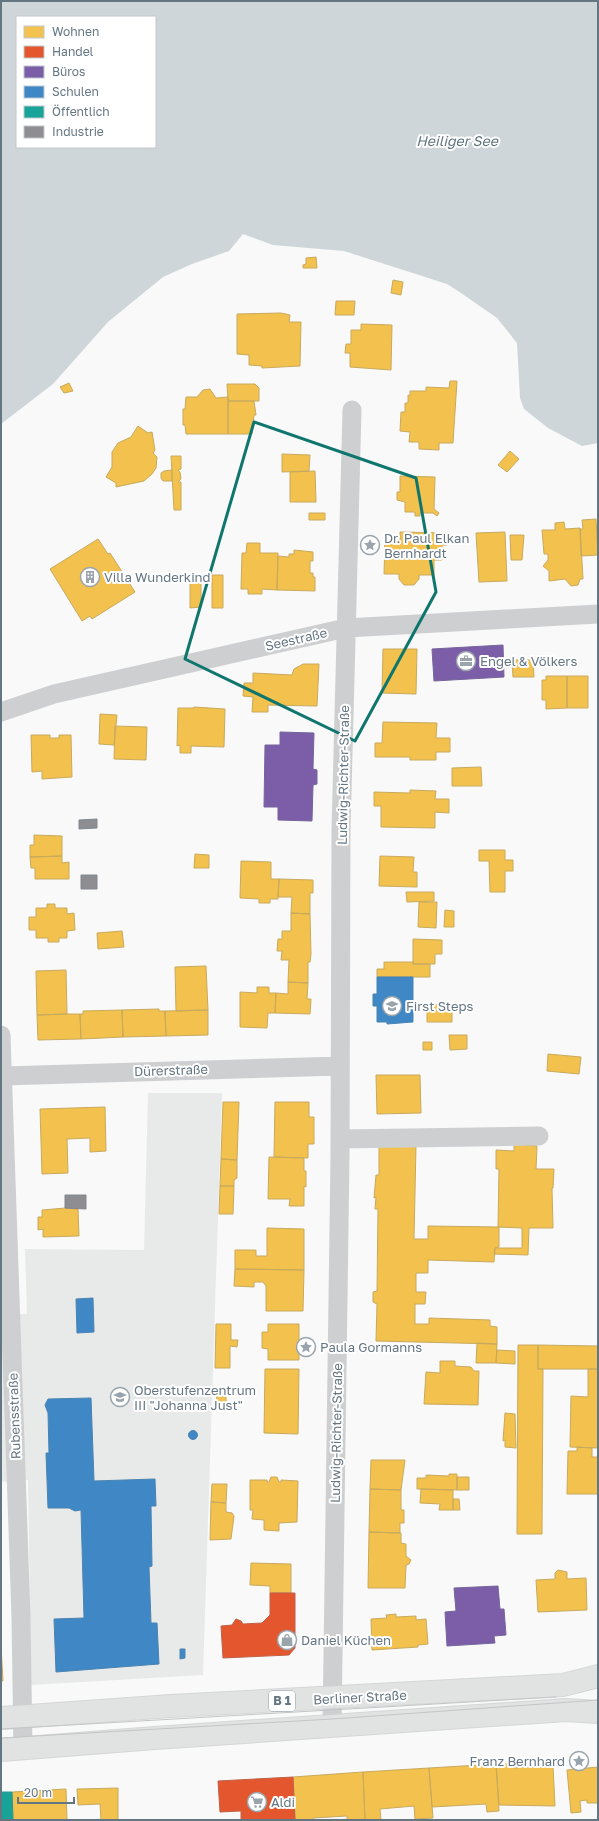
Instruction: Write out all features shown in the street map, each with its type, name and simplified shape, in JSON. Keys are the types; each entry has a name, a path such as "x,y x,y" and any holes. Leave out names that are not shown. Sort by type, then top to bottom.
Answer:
{"main road":[{"name":"Berliner Straße","path":"12,1717 171,1706 563,1685 598,1676"},
{"name":"Berliner Straße","path":"1,1750 566,1710 598,1712"}],"street":[{"name":"Ludwig-Richter-Straße","path":"332,1726 340,1140 342,830 352,410"},
{"name":"Seestraße","path":"1,712 54,694 346,628 598,614"},
{"name":"Rubensstraße","path":"1,1035 20,1609 12,1717 23,1749"},
{"name":"Dürerstraße","path":"3,1076 340,1066"},
{"path":"340,1140 539,1136"}],"highlighted area":[{"path":"254,422 416,478 436,592 355,741 185,659"}],"shaded area":[{"name":"Oberstufenzentrum III \"Johanna Just\"","path":"148,1093 222,1093 203,1675 31,1685 28,1480 1,1482 1,1314 27,1314 25,1249 144,1250"}],"water":[{"name":"Heiliger See","path":"1,1 598,1 598,443 582,446 548,428 524,409 520,398 517,343 497,318 447,284 344,251 273,245 243,234 229,251 192,264 163,277 108,322 53,384 1,424"}],"building: Wohnen":[{"path":"316,257 317,268 303,268 303,265 306,264 306,258"},
{"path":"393,280 403,282 401,295 391,293"},
{"path":"336,301 355,301 354,315 335,315"},
{"path":"281,313 290,315 289,322 301,322 300,366 262,368 262,366 249,365 249,355 237,354 237,314"},
{"path":"361,324 392,325 391,370 350,367 350,353 345,353 346,344 351,344 351,330 361,330"},
{"path":"450,381 457,381 453,443 439,443 439,450 419,449 419,442 409,442 410,432 400,431 401,412 405,412 405,403 408,403 408,395 410,396 410,391 426,391 426,387 449,388"},
{"path":"69,383 73,391 64,393 60,387"},
{"path":"227,384 255,384 259,388 259,401 228,401"},
{"path":"210,389 216,398 228,397 228,434 186,434 185,425 183,425 183,409 185,409 186,397 197,397 203,390"},
{"path":"228,401 254,401 256,415 254,415 252,434 228,434"},
{"path":"138,426 148,433 152,432 155,450 153,453 157,457 156,468 144,481 116,487 116,483 106,477 112,467 112,452 118,443 131,437"},
{"path":"510,451 519,459 507,472 498,465"},
{"path":"282,454 310,455 309,471 282,472"},
{"path":"171,456 181,456 181,469 178,470 180,472 181,479 178,482 181,482 181,510 174,510"},
{"path":"172,470 172,481 163,481 161,478 161,473"},
{"path":"315,471 316,502 290,502 290,472"},
{"path":"400,476 435,477 434,509 439,513 437,516 433,513 420,513 420,516 415,516 415,512 405,512 405,502 397,500 397,492 400,492"},
{"path":"309,513 325,513 325,520 309,520"},
{"path":"596,519 598,555 581,556 580,529 583,529 582,520"},
{"path":"564,522 565,529 580,528 583,579 580,579 578,585 571,586 565,579 549,581 549,571 543,566 548,560 548,554 544,554 542,530 555,530 555,523"},
{"path":"400,532 447,533 447,545 442,545 442,560 434,560 434,575 419,575 419,579 414,585 404,585 399,579 399,574 384,574 385,540 400,540"},
{"path":"505,532 507,581 479,582 476,533"},
{"path":"510,535 524,535 522,560 511,560"},
{"name":"Villa Wunderkind","path":"98,539 108,554 110,553 135,592 92,619 90,616 82,621 50,569"},
{"path":"247,543 260,543 260,553 278,553 277,590 262,589 262,594 248,594 248,589 241,589 242,553 246,553"},
{"path":"294,550 313,552 313,561 310,561 310,573 313,573 313,577 315,577 315,591 277,590 278,556 289,557 289,554 294,554"},
{"path":"190,575 201,575 201,607 190,608"},
{"path":"212,575 223,575 223,608 212,608"},
{"path":"383,649 417,649 416,694 382,693"},
{"path":"512,660 533,660 534,677 513,677"},
{"path":"303,664 319,664 317,706 268,705 268,712 252,712 253,697 243,696 244,683 253,683 253,673 292,675 294,669"},
{"path":"546,676 567,676 567,708 546,709 546,700 542,700 542,680 546,680"},
{"path":"567,676 588,676 588,708 567,708"},
{"path":"194,707 225,709 224,747 191,746 191,753 180,753 180,745 177,746 178,708"},
{"path":"100,714 117,715 114,745 99,744"},
{"path":"383,722 437,723 436,738 450,738 450,752 436,752 436,760 410,760 410,757 375,757 375,743 382,743"},
{"path":"115,726 147,727 146,760 114,759"},
{"path":"31,735 50,735 50,738 59,738 59,735 71,735 72,777 42,779 42,771 32,772"},
{"path":"481,767 482,786 452,786 452,768"},
{"path":"410,790 436,791 435,799 449,799 449,813 435,812 435,828 381,827 381,806 374,806 374,792 410,793"},
{"path":"34,835 62,836 62,856 30,857 30,845 34,845"},
{"path":"479,850 505,850 505,860 513,860 513,871 505,871 505,892 490,892 489,861 479,861"},
{"path":"195,854 209,855 209,868 194,868"},
{"path":"62,856 62,863 69,862 69,879 35,879 35,868 31,868 30,857"},
{"path":"380,856 414,857 413,872 417,872 417,887 379,886"},
{"path":"241,861 271,862 271,879 279,879 278,899 270,899 270,903 259,903 259,899 240,898"},
{"path":"279,879 313,880 313,893 310,893 310,914 291,913 292,897 278,897"},
{"path":"406,892 434,892 434,901 407,902"},
{"path":"419,902 437,902 436,928 418,927"},
{"path":"47,904 55,904 55,908 67,908 67,914 74,913 75,930 67,931 67,938 59,938 59,942 48,942 48,938 36,938 36,930 29,930 29,917 36,917 36,908 47,908"},
{"path":"445,910 454,911 454,927 444,927"},
{"path":"291,913 310,914 311,954 310,962 308,962 308,983 288,982 289,960 281,960 282,951 277,951 278,939 282,939 282,931 291,931"},
{"path":"122,931 124,947 98,949 97,933"},
{"path":"413,939 442,940 442,954 435,954 435,964 413,964"},
{"path":"384,962 413,962 413,964 430,964 430,977 377,977 377,969 384,969"},
{"path":"206,966 208,1010 176,1011 175,967"},
{"path":"66,970 67,1014 37,1015 36,971"},
{"path":"288,982 308,983 307,999 311,999 310,1014 275,1013 276,993 288,994"},
{"path":"257,987 269,987 269,993 276,993 275,1013 268,1013 267,1028 240,1027 240,992 257,993"},
{"path":"427,1004 452,1005 452,1022 427,1022"},
{"path":"159,1009 159,1011 165,1011 166,1036 123,1037 122,1010"},
{"path":"122,1010 123,1037 81,1039 80,1014 83,1014 83,1011"},
{"path":"208,1010 208,1035 166,1036 165,1011"},
{"path":"80,1014 81,1039 38,1040 37,1015"},
{"path":"449,1035 467,1035 467,1049 450,1050"},
{"path":"423,1042 432,1042 432,1050 423,1050"},
{"path":"548,1054 581,1057 579,1074 547,1071"},
{"path":"376,1075 420,1075 421,1113 377,1114"},
{"path":"223,1102 239,1102 237,1160 221,1159"},
{"path":"275,1102 309,1102 309,1117 314,1117 314,1144 308,1144 308,1158 274,1157"},
{"path":"105,1107 106,1151 90,1152 90,1138 67,1139 68,1173 42,1174 40,1109"},
{"path":"379,1144 416,1145 414,1239 428,1239 428,1226 499,1227 499,1247 495,1248 494,1262 428,1260 428,1273 416,1273 416,1292 426,1292 425,1304 415,1304 415,1324 429,1324 429,1318 490,1320 490,1326 497,1327 497,1344 376,1341 377,1304 373,1302 373,1292 377,1291 378,1209 375,1209 376,1197 374,1198 376,1175 379,1175"},
{"path":"514,1144 537,1146 536,1169 554,1169 552,1188 553,1228 529,1228 528,1255 494,1254 495,1248 522,1248 522,1228 498,1227 499,1169 496,1169 496,1150 514,1151"},
{"path":"269,1157 304,1158 306,1187 304,1186 304,1206 289,1206 290,1199 268,1199"},
{"path":"221,1159 237,1160 237,1178 234,1180 234,1186 220,1186"},
{"path":"220,1186 234,1186 233,1214 219,1214"},
{"path":"65,1208 78,1209 79,1236 43,1237 43,1229 38,1230 38,1217 42,1217 42,1210"},
{"path":"267,1228 304,1229 304,1270 235,1269 235,1250 256,1250 256,1256 267,1256"},
{"path":"235,1269 304,1270 303,1311 266,1311 266,1286 263,1282 254,1282 254,1287 234,1286"},
{"path":"216,1324 231,1324 231,1340 238,1340 237,1347 230,1346 230,1368 215,1368"},
{"path":"268,1324 299,1324 299,1360 268,1360 268,1349 262,1348 262,1332 268,1332"},
{"path":"477,1343 497,1344 496,1363 476,1363"},
{"path":"518,1345 538,1345 538,1369 543,1369 542,1534 517,1534"},
{"path":"538,1345 598,1346 598,1369 538,1369"},
{"path":"497,1350 515,1351 515,1364 496,1363"},
{"path":"440,1361 455,1361 455,1366 471,1367 474,1371 479,1371 478,1405 424,1404 426,1372 440,1373"},
{"path":"265,1369 299,1369 298,1434 264,1433"},
{"path":"588,1369 598,1369 598,1448 570,1447 571,1396 588,1397"},
{"path":"217,1395 226,1396 226,1404 216,1404"},
{"path":"505,1413 515,1414 516,1448 505,1447 505,1440 503,1441"},
{"path":"577,1447 592,1448 592,1457 598,1457 598,1494 567,1494 568,1451 577,1451"},
{"path":"371,1460 405,1460 401,1490 370,1489"},
{"path":"449,1474 457,1474 457,1490 417,1489 417,1478 426,1478 426,1475 449,1476"},
{"path":"271,1477 277,1477 279,1482 281,1482 281,1480 298,1481 297,1522 279,1523 279,1531 264,1530 264,1520 252,1519 253,1510 250,1510 250,1480 267,1480 267,1482 269,1482"},
{"path":"457,1477 469,1477 469,1490 457,1490"},
{"path":"212,1484 227,1484 226,1503 211,1502"},
{"path":"370,1489 401,1490 401,1510 404,1510 404,1523 400,1523 400,1533 369,1532"},
{"path":"421,1489 453,1490 453,1510 439,1510 440,1504 420,1503"},
{"path":"453,1499 459,1499 460,1510 453,1510"},
{"path":"211,1502 226,1503 226,1512 232,1513 234,1516 231,1539 210,1540"},
{"path":"369,1532 401,1533 401,1543 406,1544 406,1556 411,1560 409,1564 406,1565 405,1588 368,1588"},
{"path":"251,1563 291,1564 291,1593 270,1593 270,1586 250,1585"},
{"path":"558,1570 567,1572 567,1579 586,1578 587,1610 538,1612 536,1580 555,1579 555,1573"},
{"path":"396,1614 396,1617 416,1616 416,1620 426,1619 428,1644 418,1645 418,1647 372,1650 371,1619 387,1618 386,1615"},
{"path":"1,1646 3,1681 1,1681"},
{"path":"496,1764 499,1811 487,1812 486,1804 432,1807 429,1768"},
{"path":"496,1764 513,1764 513,1768 553,1766 555,1806 499,1805"},
{"path":"598,1767 598,1803 587,1803 587,1800 580,1801 581,1812 571,1813 567,1770"},
{"path":"429,1768 433,1818 415,1819 414,1806 380,1809 381,1820 365,1820 363,1772"},
{"path":"363,1772 365,1820 347,1820 347,1816 313,1818 313,1820 295,1820 293,1777"},
{"path":"118,1788 118,1820 101,1820 100,1804 78,1805 77,1789"},
{"path":"66,1789 67,1820 13,1820 12,1792"}],"building: Handel":[{"path":"270,1593 295,1593 295,1648 289,1655 223,1658 221,1626 232,1625 236,1619 241,1621 243,1624 262,1623 270,1615"},
{"name":"Aldi","path":"293,1777 295,1820 241,1820 241,1811 220,1812 218,1781"}],"building: Büros":[{"path":"503,645 504,677 434,681 432,649"},
{"path":"280,732 314,733 313,769 317,770 317,784 313,785 312,821 278,820 278,807 264,807 265,745 280,745"},
{"path":"498,1586 500,1609 504,1609 506,1635 494,1636 495,1643 447,1646 445,1612 456,1611 454,1588"}],"building: Schulen":[{"path":"377,977 413,977 413,1022 387,1024 387,1022 377,1022 377,1006 373,1006 373,994 377,994"},
{"path":"93,1298 94,1332 77,1333 76,1299"},
{"path":"91,1398 94,1481 155,1479 156,1506 151,1506 152,1566 149,1567 151,1623 157,1623 159,1664 56,1672 54,1619 84,1618 81,1510 75,1511 69,1508 48,1508 46,1453 49,1453 48,1413 45,1405 48,1399"},
{"path":"193,1430 198,1435 193,1440 188,1435"},
{"path":"180,1649 185,1649 185,1658 180,1659"}],"building: Öffentlich":[{"path":"1,1792 12,1792 13,1820 1,1820"}],"building: Industrie":[{"path":"97,819 97,828 79,829 79,820"},
{"path":"81,875 97,875 97,889 81,889"},
{"path":"65,1195 86,1195 86,1209 65,1208"}],"tram line":[{"path":"1,1729 556,1697"},
{"path":"1,1738 332,1719 598,1700"}],"place":[{"name":"Dr. Paul Elkan Bernhardt","path":"370,545"},
{"name":"Villa Wunderkind","path":"90,577"},
{"name":"Engel & Völkers","path":"466,661"},
{"name":"First Steps","path":"392,1006"},
{"name":"Paula Gormanns","path":"306,1347"},
{"name":"Oberstufenzentrum III \"Johanna Just\"","path":"120,1397"},
{"name":"Daniel Küchen","path":"287,1640"},
{"name":"Franz Bernhard","path":"579,1761"},
{"name":"Aldi","path":"257,1802"}]}
